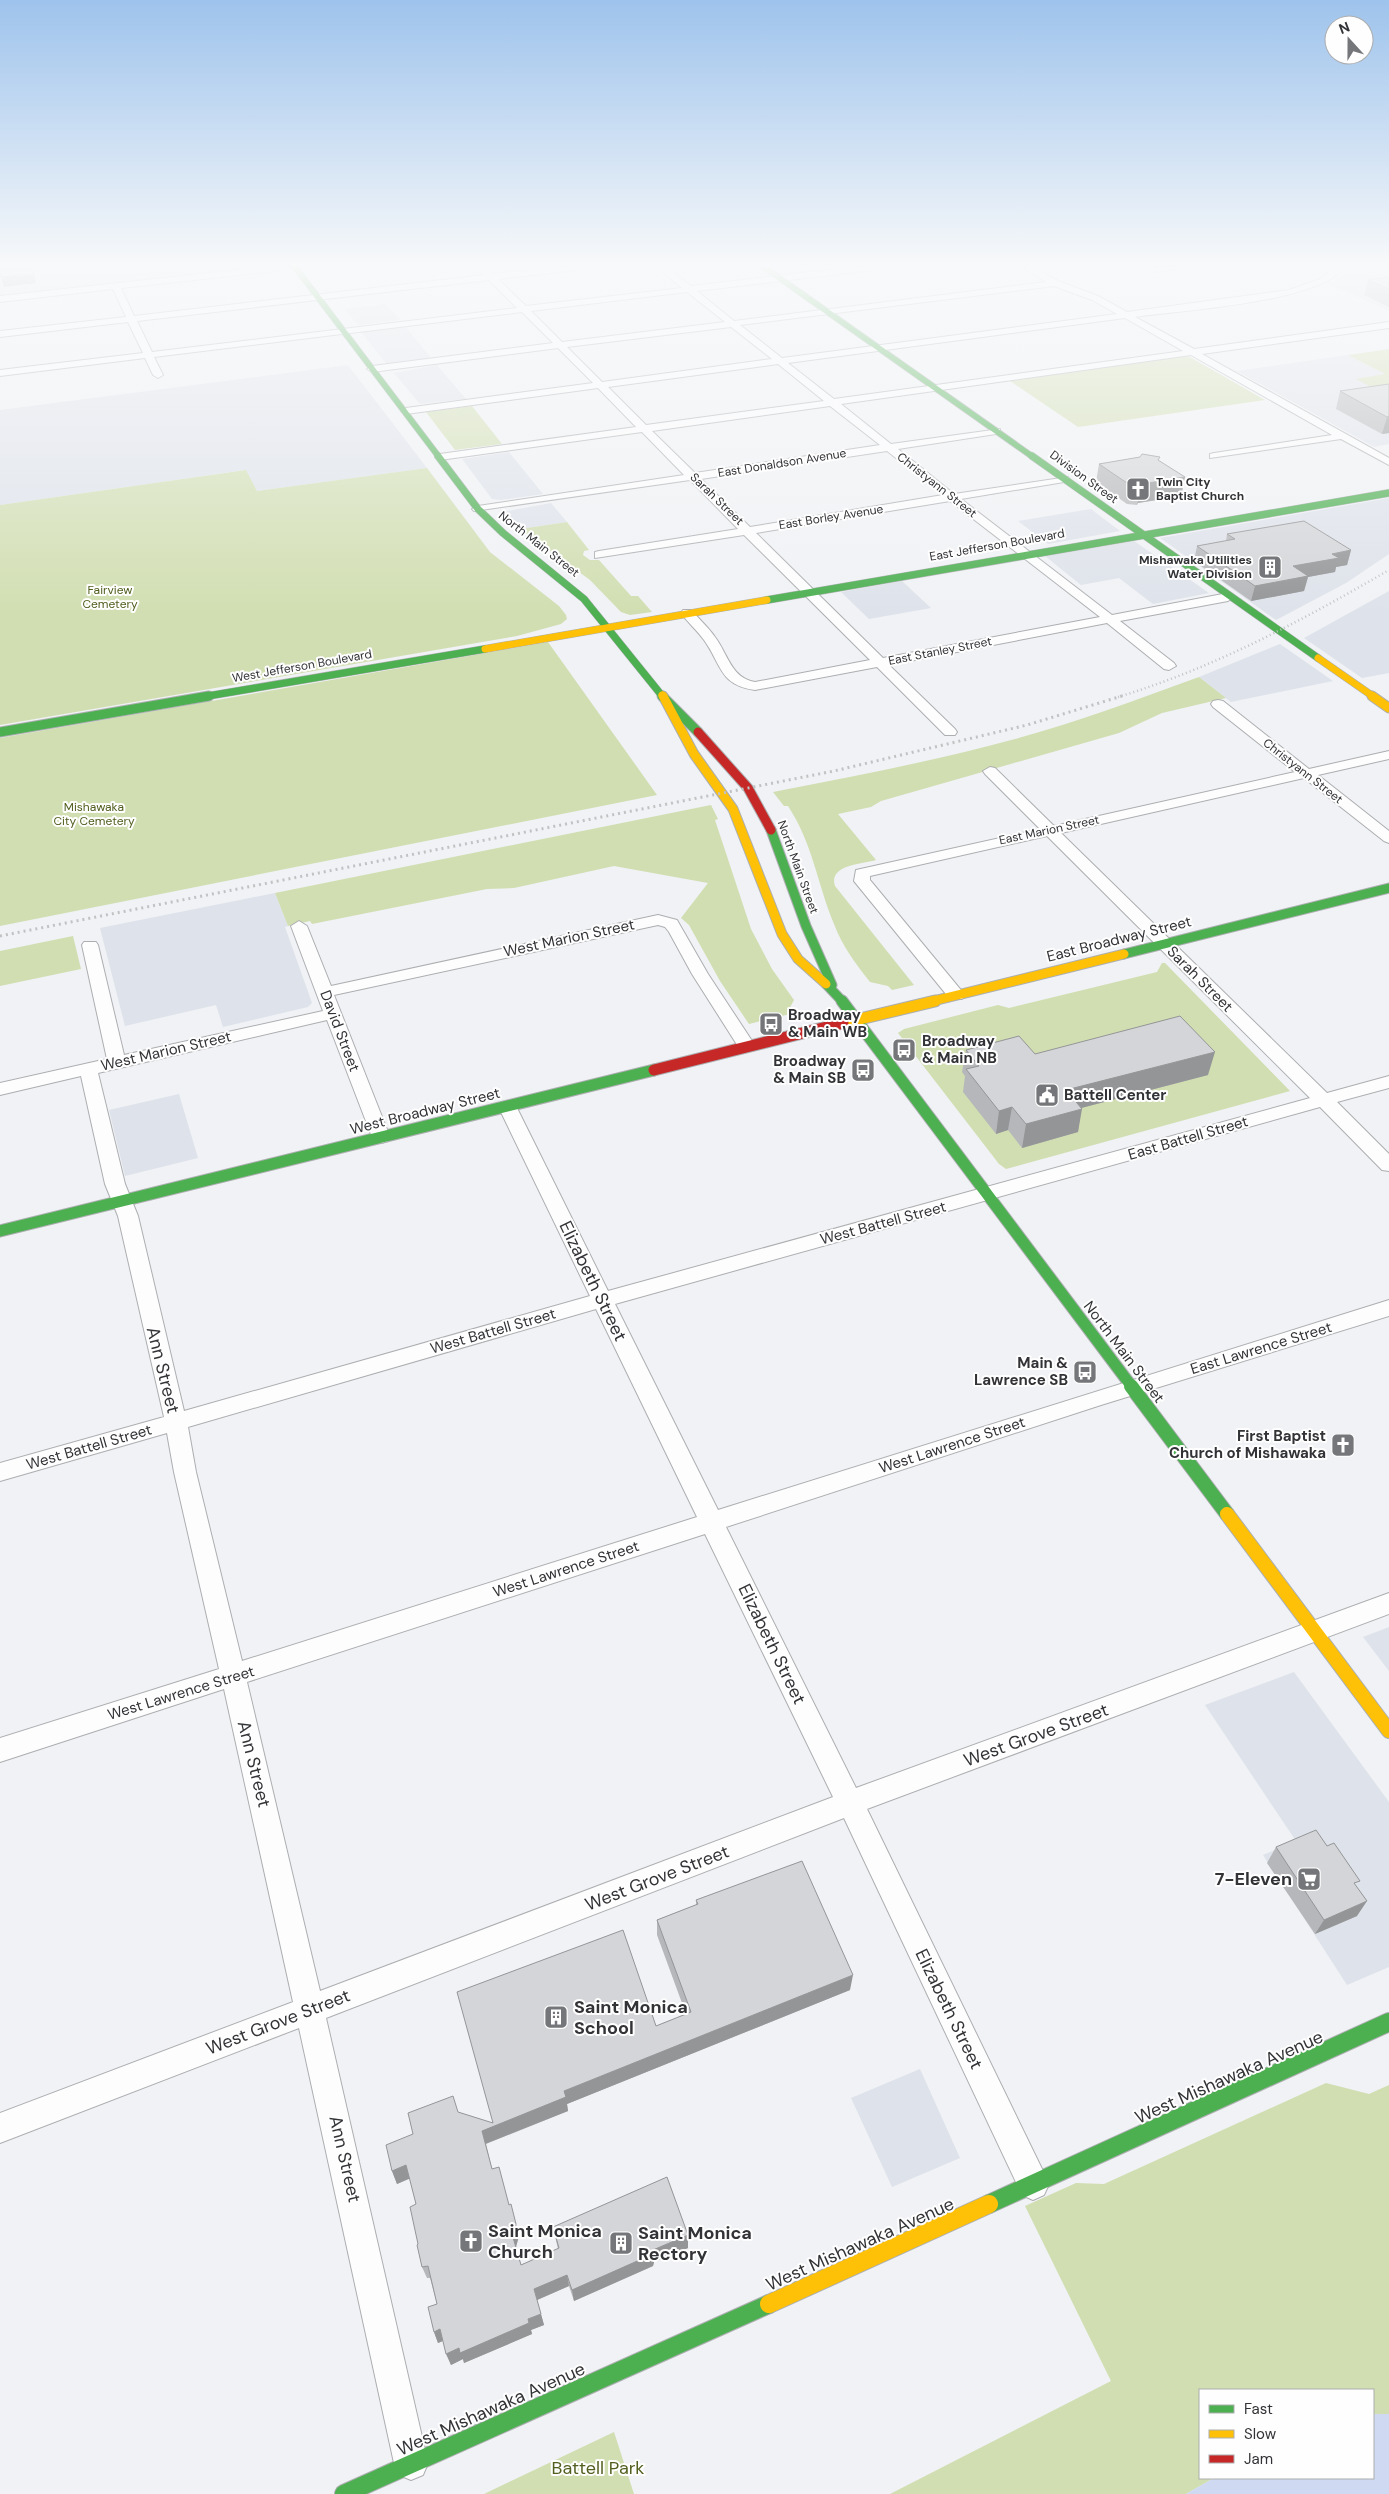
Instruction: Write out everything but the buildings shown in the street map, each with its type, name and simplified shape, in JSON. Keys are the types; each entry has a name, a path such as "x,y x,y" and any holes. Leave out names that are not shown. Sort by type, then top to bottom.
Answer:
{"street":[{"name":"North Main Street","path":"384,383 478,509 494,527 564,580 610,627 662,695 711,745 756,801 785,862 806,926 835,990 1389,1731"},
{"path":"406,411 614,383"},
{"name":"Christyann Street","path":"808,383 1169,666"},
{"name":"Division Street","path":"929,383 1228,597 1389,708"},
{"path":"440,457 961,383"},
{"path":"1249,383 1389,462"},
{"name":"Sarah Street","path":"602,385 950,732"},
{"name":"East Donaldson Avenue","path":"478,509 996,431"},
{"path":"1214,456 1343,436"},
{"name":"East Borley Avenue","path":"598,555 1064,479"},
{"name":"East Jefferson Boulevard","path":"610,627 1141,534 1389,493"},
{"name":"East Stanley Street","path":"687,613 711,640 721,663 737,682 746,686 1228,597"},
{"name":"West Jefferson Boulevard","path":"0,732 610,627"},
{"name":"North Main Street","path":"662,695 694,754 733,810 744,833 769,904 782,934 798,959 835,990"},
{"name":"Christyann Street","path":"1218,704 1389,838"},
{"name":"East Marion Street","path":"956,995 862,881 862,873 1389,755"},
{"name":"Sarah Street","path":"990,771 1389,1165"},
{"name":"East Broadway Street","path":"857,1020 1389,888"},
{"name":"West Marion Street","path":"325,992 658,920 671,923 677,931 700,974 747,1047"},
{"name":"David Street","path":"299,926 381,1137"},
{"path":"90,946 117,1062"},
{"name":"West Marion Street","path":"0,1089 332,1014"},
{"name":"West Broadway Street","path":"0,1231 857,1020"},
{"name":"Ann Street","path":"88,1068 115,1184 123,1201 176,1422 185,1472 359,2219 412,2463"},
{"name":"East Battell Street","path":"987,1194 1389,1082"},
{"name":"Elizabeth Street","path":"507,1106 850,1804 1033,2184"},
{"name":"West Battell Street","path":"0,1472 602,1300 987,1194"},
{"name":"East Lawrence Street","path":"1132,1387 1389,1308"},
{"name":"West Lawrence Street","path":"0,1750 233,1677 1132,1387"},
{"name":"West Grove Street","path":"0,2128 850,1804 1389,1603"},
{"name":"West Mishawaka Avenue","path":"344,2494 630,2368 1345,2044 1389,2022"},
{"path":"1345,2044 1380,2040"}],"shaded area":[{"path":"206,383 362,383 427,468 257,491 245,470 0,505 0,410"},
{"path":"403,383 453,383 466,399 420,404"},
{"path":"1259,383 1389,383 1389,444 1374,447"},
{"path":"509,452 543,494 501,500 492,499 462,459"},
{"path":"1389,498 1389,554 1346,583 1276,620 1160,538"},
{"path":"551,503 567,522 520,529 502,512"},
{"path":"1091,509 1120,531 1048,544 1018,521"},
{"path":"1134,541 1209,593 1153,604 1119,578 1081,585 1045,556"},
{"path":"902,581 931,608 869,619 841,592"},
{"path":"1389,591 1389,673 1362,678 1304,638"},
{"path":"1280,644 1333,681 1231,702 1199,677"},
{"path":"275,893 288,926 285,927 312,1003 308,1007 223,1027 216,1005 125,1026 100,928"},
{"path":"179,1094 198,1158 125,1176 109,1110"},
{"path":"1389,1627 1389,1671 1363,1637"},
{"path":"1294,1672 1389,1802 1389,1967 1347,1985 1263,1855 1296,1841 1205,1705"},
{"path":"920,2069 960,2158 892,2187 851,2098"}],"green space":[{"path":"1014,383 1236,383 1265,400 1078,427"},
{"path":"1364,383 1389,383 1389,389 1377,390"},
{"path":"472,406 502,444 455,450 426,412"},
{"name":"Fairview Cemetery","path":"427,468 490,552 559,606 567,619 561,624 517,636 0,725 0,505 246,470 257,491"},
{"path":"567,522 589,550 584,551 583,555 590,560 599,560 631,596 638,596 652,612 630,615 621,612 590,580 520,529"},
{"name":"Mishawaka City Cemetery","path":"548,642 657,795 0,926 0,738"},
{"path":"1199,677 1226,698 1162,713 1119,733 881,801 871,807 838,814 876,860 855,864 841,870 834,879 835,886 914,985 892,990 888,986 870,982 837,932 809,849 796,820 788,806 784,806 773,792 925,761 1015,739 1085,718"},
{"path":"711,805 718,819 715,820 751,929 772,969 794,1000 788,1011 790,1014 749,1024 720,981 689,925 681,918 708,883 614,866 514,888 487,889 312,924 310,921 288,926 275,893"},
{"path":"73,936 81,969 0,986 0,951"},
{"path":"1162,963 1165,963 1290,1091 1006,1169 999,1164 898,1033 904,1029 998,1005 1009,1008 1157,972"},
{"path":"1326,2083 1369,2094 1389,2085 1389,2414 1374,2414 1374,2389 1199,2389 1199,2479 1212,2479 1186,2494 890,2494 1111,2381 1025,2206 1076,2183 1104,2184"},
{"name":"Battell Park","path":"614,2432 634,2494 484,2494"}],"water":[{"path":"1374,2414 1389,2414 1389,2494 1186,2494 1212,2479 1374,2479"}],"railway":[{"path":"1118,697 1189,672 1223,657 1291,625 1389,570"},
{"path":"0,936 834,771 1027,725 1122,696"}],"traffic: fast":[{"path":"383,383 478,509 503,533 584,599 662,696 698,732"},
{"path":"929,383 1318,658"},
{"path":"767,600 1389,493"},
{"path":"0,732 485,649"},
{"path":"771,830 806,926 832,985"},
{"path":"1124,954 1389,888"},
{"path":"826,984 835,991 1227,1514"},
{"path":"0,1231 654,1070"},
{"path":"989,2204 1389,2022"},
{"path":"344,2494 769,2304"}],"traffic: slow":[{"path":"485,649 767,600"},
{"path":"1318,658 1389,708"},
{"path":"662,695 694,754 733,809 782,934 798,959 826,984"},
{"path":"843,1023 1124,954"},
{"path":"1227,1514 1389,1731"},
{"path":"769,2304 989,2204"}],"traffic: jam":[{"path":"698,732 748,788 771,830"},
{"path":"654,1070 843,1023"}],"place":[{"name":"Twin City Baptist Church","path":"1138,489"},
{"name":"Mishawaka Utilities Water Division","path":"1270,567"},
{"name":"Broadway & Main WB","path":"771,1024"},
{"name":"Broadway & Main NB","path":"904,1050"},
{"name":"Broadway & Main SB","path":"863,1070"},
{"name":"Battell Center","path":"1047,1095"},
{"name":"Main & Lawrence SB","path":"1085,1372"},
{"name":"First Baptist Church of Mishawaka","path":"1343,1445"},
{"name":"7-Eleven","path":"1309,1879"},
{"name":"Saint Monica School","path":"556,2017"},
{"name":"Saint Monica Church","path":"471,2241"},
{"name":"Saint Monica Rectory","path":"621,2243"}]}
